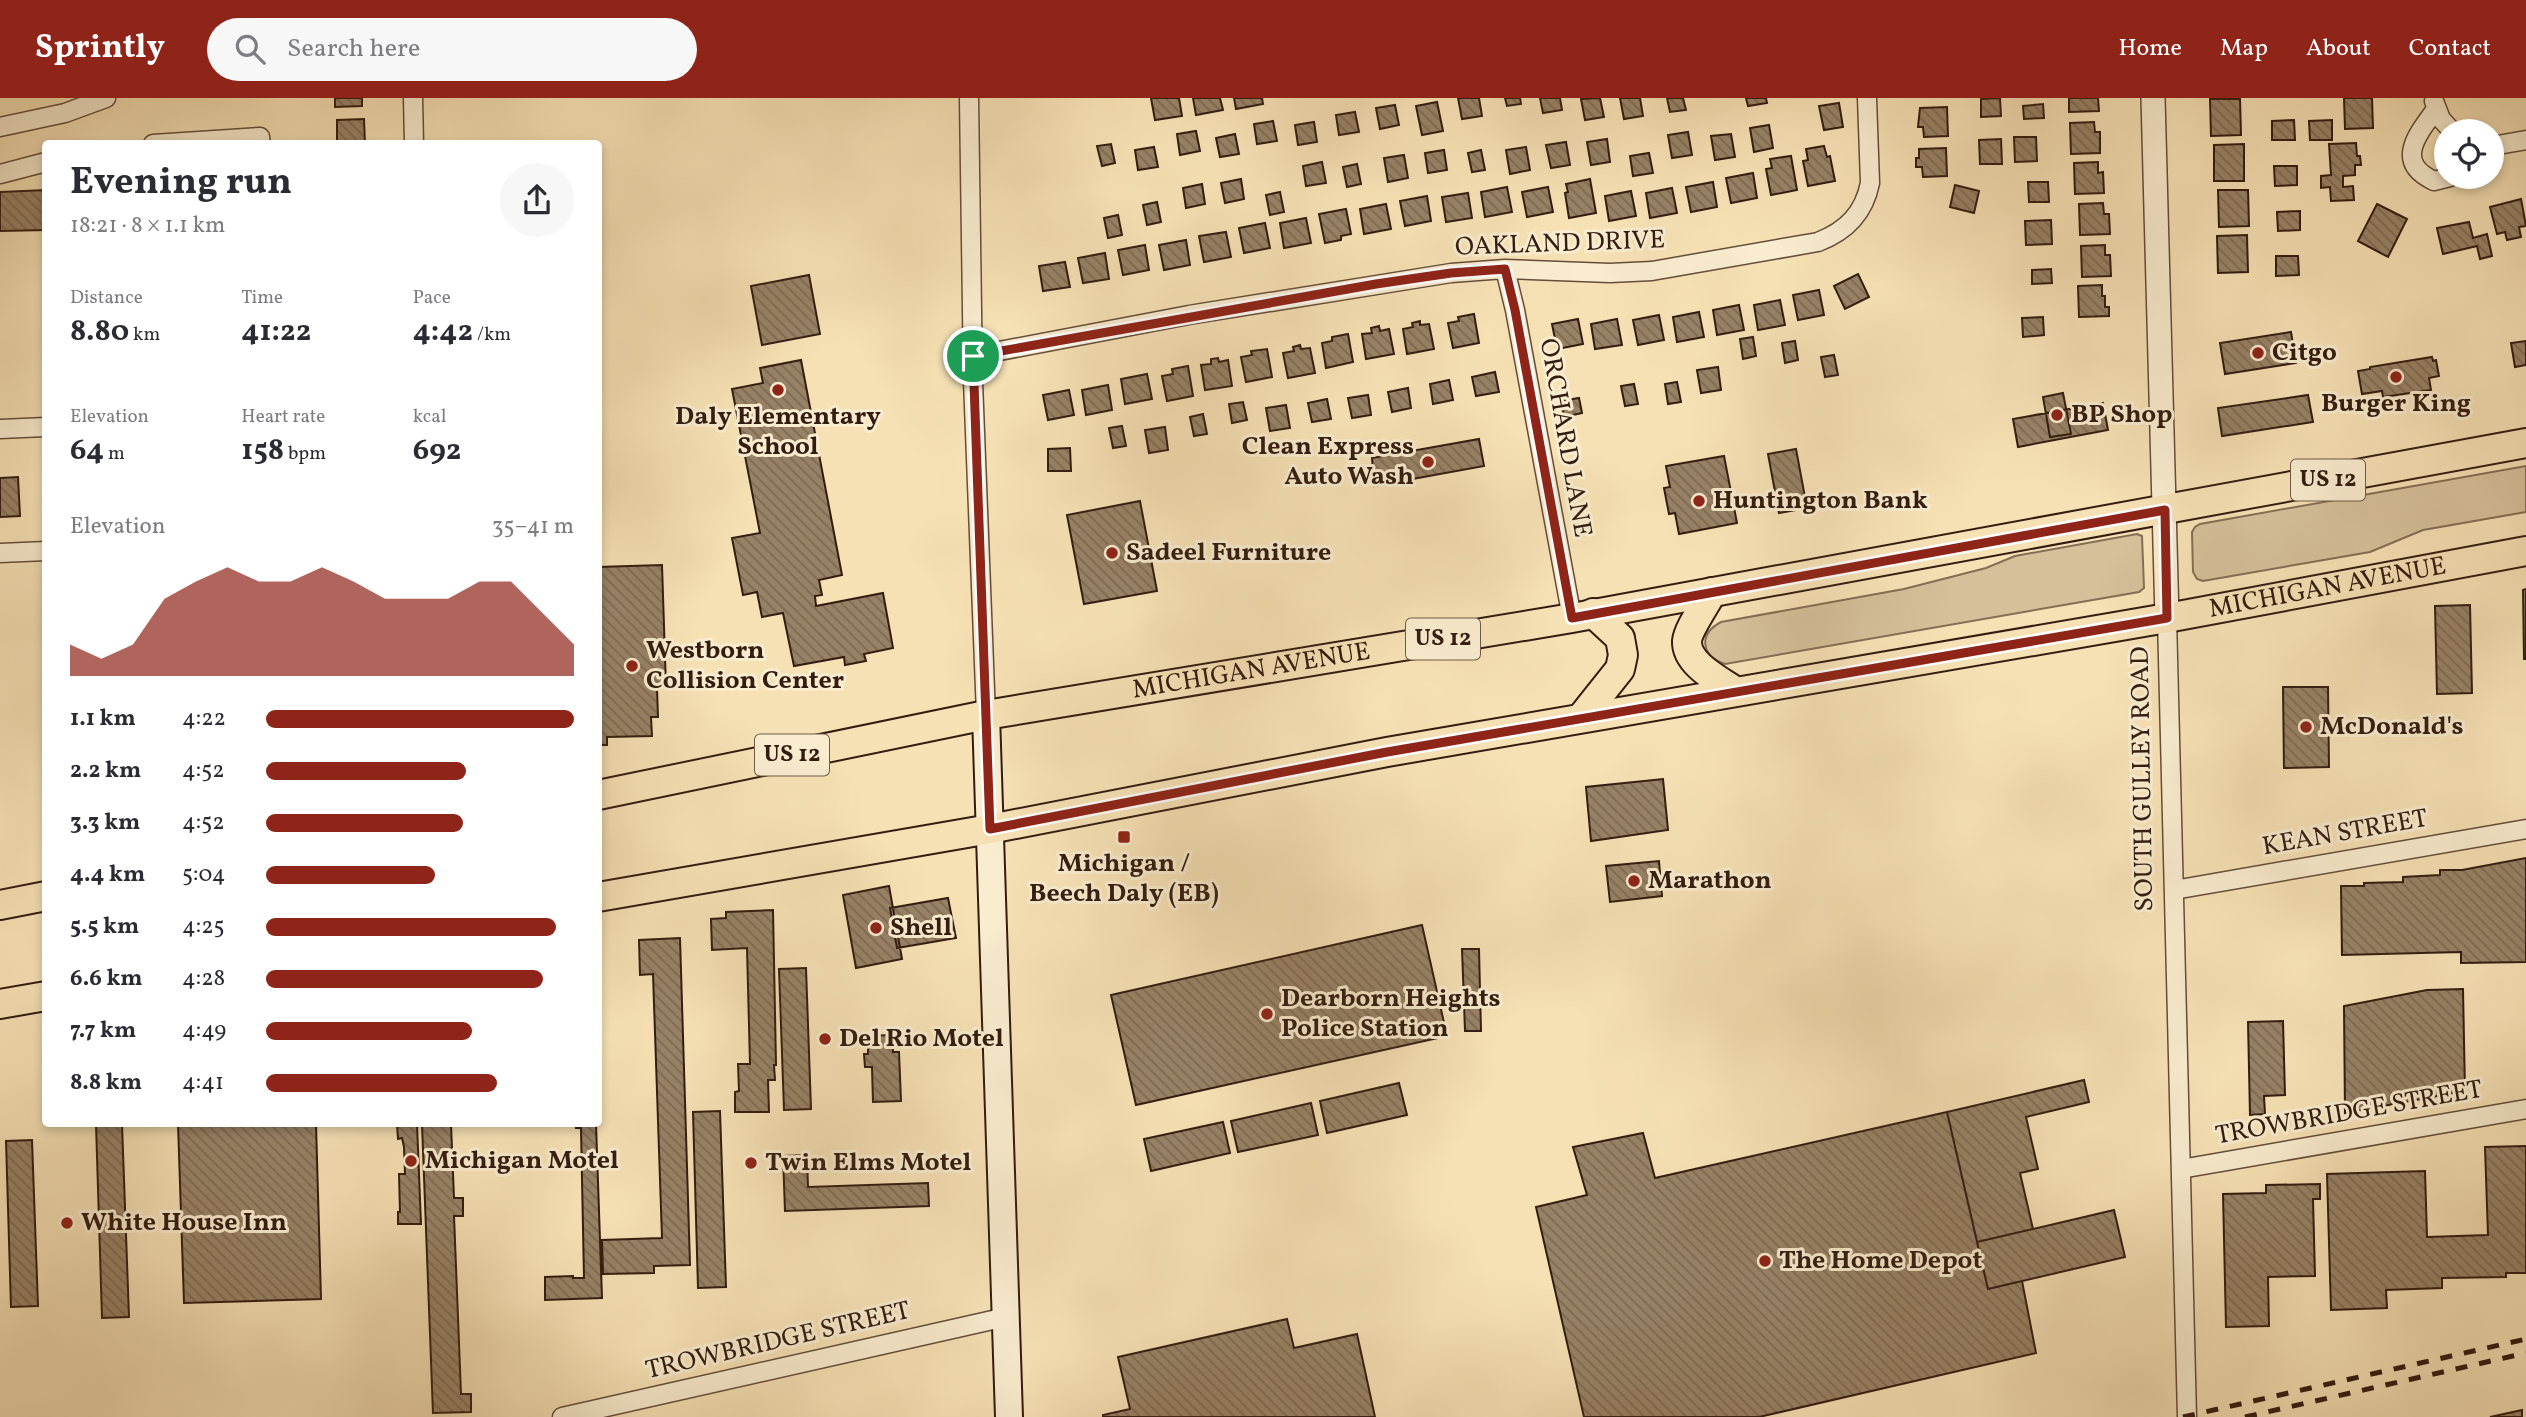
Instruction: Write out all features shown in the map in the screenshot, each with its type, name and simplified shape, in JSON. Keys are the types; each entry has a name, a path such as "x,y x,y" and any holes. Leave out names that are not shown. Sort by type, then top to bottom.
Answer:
{"main road":[{"name":"MICHIGAN AVENUE","path":"602,794 986,715 1582,615 2526,443"},
{"name":"MICHIGAN AVENUE","path":"602,896 990,829 1387,752 2167,618 2526,551"},
{"path":"1712,592 1687,640 1690,654 1700,666 1735,691"},
{"path":"1581,718 1620,669 1623,655 1620,638 1582,615"},
{"path":"986,715 1009,1417"},
{"path":"0,905 42,897"},
{"path":"0,1004 42,997"}],"street":[{"path":"0,127 65,113 106,98"},
{"path":"413,98 414,140"},
{"path":"969,98 973,356 986,715"},
{"name":"OAKLAND DRIVE","path":"973,356 1451,273 1505,269 1611,273 1652,271 1818,242 1835,236 1849,225 1867,196 1870,183 1867,98"},
{"name":"SOUTH GULLEY ROAD","path":"2153,98 2187,1417"},
{"path":"2435,103 2445,119"},
{"path":"2434,181 2420,174 2413,164 2411,150 2435,103"},
{"path":"214,140 260,137 260,140"},
{"path":"2504,144 2526,140"},
{"path":"0,174 42,163"},
{"name":"ORCHARD LANE","path":"1505,269 1582,615"},
{"path":"0,429 42,428"},
{"path":"0,553 42,551"},
{"name":"KEAN STREET","path":"2174,890 2526,829"},
{"name":"TROWBRIDGE STREET","path":"2181,1169 2526,1109"},
{"name":"TROWBRIDGE STREET","path":"562,1417 1006,1317"}],"shaded area":[{"path":"2526,466 2526,512 2423,530 2370,552 2203,581 2197,579 2193,572 2192,532 2200,524"},
{"path":"2137,534 2142,536 2144,588 2139,592 1725,664 1711,656 1705,645 1708,633 1721,622 1904,589 1986,568 2015,556"}],"building":[{"path":"335,98 362,98 362,106 335,107"},
{"path":"1151,98 1179,98 1182,116 1155,120"},
{"path":"1193,98 1220,98 1223,110 1196,115"},
{"path":"1234,98 1262,98 1263,104 1236,109"},
{"path":"1458,98 1479,98 1482,116 1462,119"},
{"path":"1505,98 1520,98 1521,104 1507,106"},
{"path":"1540,98 1560,98 1562,110 1543,113"},
{"path":"1600,98 1604,117 1585,120 1581,99"},
{"path":"1620,98 1640,98 1643,116 1624,119"},
{"path":"1667,98 1683,98 1686,110 1670,112"},
{"path":"1746,98 1766,98 1767,103 1748,106"},
{"path":"2000,98 2001,116 1981,117 1981,99"},
{"path":"2069,98 2098,98 2099,111 2069,112"},
{"path":"2344,98 2372,98 2373,128 2345,129"},
{"path":"2210,99 2240,99 2241,135 2211,136"},
{"path":"1437,102 1443,131 1422,135 1416,106"},
{"path":"1839,103 1843,127 1824,130 1819,106"},
{"path":"2043,104 2044,118 2024,119 2023,106"},
{"path":"1395,105 1399,125 1380,129 1376,108"},
{"path":"1947,107 1948,136 1924,137 1923,127 1918,127 1920,108"},
{"path":"1355,112 1359,132 1339,135 1336,115"},
{"path":"364,119 365,140 337,140 337,120"},
{"path":"2294,120 2295,140 2272,140 2272,121"},
{"path":"2332,120 2332,140 2310,140 2309,121"},
{"path":"1273,121 1277,141 1257,144 1254,124"},
{"path":"1314,122 1317,142 1298,145 1295,125"},
{"path":"2094,122 2095,132 2100,132 2100,153 2071,154 2070,123"},
{"path":"1769,125 1773,148 1754,152 1750,128"},
{"path":"1196,131 1200,151 1180,155 1177,134"},
{"path":"1688,132 1692,155 1672,158 1668,135"},
{"path":"1235,134 1239,154 1220,157 1216,138"},
{"path":"1731,134 1735,157 1715,160 1711,136"},
{"path":"2014,137 2036,137 2037,161 2015,162"},
{"path":"1607,139 1610,162 1591,165 1587,142"},
{"path":"2001,139 2002,164 1980,164 1979,140"},
{"path":"1566,142 1570,165 1551,168 1546,145"},
{"path":"2356,143 2361,165 2355,165 2355,175 2343,176 2343,187 2353,186 2354,200 2331,201 2330,187 2321,188 2321,176 2331,175 2329,144"},
{"path":"1111,144 1115,163 1102,166 1097,146"},
{"path":"2244,144 2244,181 2214,181 2214,145"},
{"path":"1824,146 1827,157 1830,156 1835,181 1808,186 1803,161 1808,160 1806,149"},
{"path":"1154,147 1158,167 1138,170 1135,150"},
{"path":"1526,147 1530,170 1510,174 1506,150"},
{"path":"1946,148 1947,176 1923,177 1922,167 1916,167 1919,149"},
{"path":"1444,150 1447,170 1428,173 1425,153"},
{"path":"1481,150 1485,170 1472,172 1468,153"},
{"path":"1649,153 1653,173 1633,176 1630,156"},
{"path":"1404,155 1408,178 1388,182 1384,158"},
{"path":"1791,156 1797,190 1771,195 1766,169 1772,168 1770,159"},
{"path":"1322,162 1326,183 1306,186 1303,166"},
{"path":"2098,162 2098,173 2103,172 2104,193 2075,194 2074,163"},
{"path":"1357,164 1361,184 1347,187 1343,167"},
{"path":"2274,166 2297,166 2297,185 2275,186"},
{"path":"1753,173 1757,198 1731,203 1726,178"},
{"path":"1241,179 1244,199 1225,203 1221,183"},
{"path":"1590,179 1596,213 1569,218 1566,184"},
{"path":"1713,182 1717,207 1691,212 1686,187"},
{"path":"2028,182 2048,182 2049,202 2029,202"},
{"path":"1202,184 1205,204 1186,208 1183,188"},
{"path":"1955,185 1979,191 1974,213 1950,207"},
{"path":"1507,187 1512,212 1485,217 1481,192"},
{"path":"1548,187 1553,212 1527,217 1522,192"},
{"path":"1672,188 1677,213 1650,218 1646,193"},
{"path":"42,190 42,230 0,231 0,192"},
{"path":"2218,190 2248,190 2249,226 2219,227"},
{"path":"1631,191 1636,216 1609,221 1605,196"},
{"path":"1280,192 1284,212 1270,215 1266,195"},
{"path":"1468,193 1472,218 1446,222 1442,197"},
{"path":"1427,196 1431,221 1405,226 1400,201"},
{"path":"2521,199 2526,226 2519,227 2521,237 2507,240 2505,232 2497,234 2490,207"},
{"path":"1157,202 1161,222 1147,225 1143,205"},
{"path":"2103,203 2104,214 2109,214 2110,234 2080,235 2079,204"},
{"path":"1386,204 1391,229 1364,234 1360,209"},
{"path":"2377,204 2407,219 2388,257 2358,241"},
{"path":"1346,209 1351,234 1341,236 1341,240 1325,243 1319,214"},
{"path":"2300,211 2300,230 2278,231 2277,212"},
{"path":"1118,215 1122,235 1108,238 1104,218"},
{"path":"1306,218 1311,243 1284,248 1280,223"},
{"path":"2051,220 2052,244 2026,245 2025,221"},
{"path":"2469,222 2473,238 2487,234 2492,256 2480,259 2477,246 2443,254 2437,228"},
{"path":"1265,223 1270,248 1244,253 1239,228"},
{"path":"1226,232 1231,257 1204,262 1199,236"},
{"path":"2247,235 2248,272 2218,273 2217,236"},
{"path":"1186,240 1190,265 1164,270 1159,245"},
{"path":"1145,245 1149,270 1123,275 1118,250"},
{"path":"2105,245 2105,255 2110,255 2111,276 2082,277 2081,246"},
{"path":"1105,253 1109,279 1083,283 1078,258"},
{"path":"2276,256 2298,256 2299,275 2276,276"},
{"path":"1065,262 1070,287 1043,291 1039,266"},
{"path":"2051,269 2052,283 2032,284 2032,270"},
{"path":"1858,274 1869,297 1845,309 1834,286"},
{"path":"809,275 820,334 762,345 751,286"},
{"path":"2102,285 2102,296 2105,296 2105,307 2109,307 2109,316 2079,317 2078,286"},
{"path":"1819,290 1824,315 1798,320 1793,295"},
{"path":"1780,300 1785,325 1758,330 1754,305"},
{"path":"1739,305 1744,330 1717,335 1713,310"},
{"path":"1699,312 1704,337 1677,342 1673,317"},
{"path":"1474,314 1479,343 1453,348 1448,323 1459,321 1458,317"},
{"path":"1659,315 1664,340 1638,345 1633,320"},
{"path":"2043,317 2044,335 2023,337 2022,318"},
{"path":"1578,319 1583,344 1557,349 1552,324"},
{"path":"1617,319 1622,345 1595,349 1591,324"},
{"path":"1420,321 1420,325 1429,324 1434,349 1407,354 1403,329 1413,327 1412,323"},
{"path":"1379,326 1380,331 1389,329 1394,354 1366,359 1362,334 1372,333 1371,328"},
{"name":"Citgo","path":"2291,332 2296,363 2225,374 2220,343"},
{"path":"1348,334 1353,362 1326,368 1322,343 1332,341 1332,337"},
{"path":"1753,337 1756,356 1743,359 1740,339"},
{"path":"1795,341 1798,360 1785,363 1782,343"},
{"path":"2526,341 2526,365 2515,367 2511,343"},
{"path":"1300,345 1301,349 1310,348 1315,373 1288,378 1283,353 1294,351 1293,347"},
{"path":"1267,349 1272,377 1246,382 1241,357 1252,355 1251,351"},
{"path":"1834,355 1838,375 1825,377 1821,357"},
{"name":"Burger King","path":"2432,357 2433,361 2436,360 2439,376 2429,378 2431,390 2383,397 2382,391 2362,394 2358,371"},
{"path":"1218,358 1219,362 1228,360 1232,386 1205,390 1201,365 1211,364 1211,359"},
{"path":"801,360 842,575 819,580 822,595 815,596 816,606 883,593 893,648 864,654 866,661 845,665 844,657 794,666 783,613 762,617 757,592 743,595 732,538 760,533 732,389 763,383 760,368"},
{"path":"1188,366 1193,396 1167,401 1162,376 1173,374 1172,369"},
{"path":"1718,367 1721,390 1701,393 1697,370"},
{"path":"1495,372 1499,392 1476,396 1472,377"},
{"path":"1147,374 1152,399 1125,404 1121,379"},
{"path":"1449,380 1453,400 1433,404 1430,384"},
{"path":"1677,382 1681,402 1668,404 1665,384"},
{"path":"1634,384 1638,404 1625,406 1621,386"},
{"path":"1108,385 1112,410 1086,415 1082,390"},
{"path":"1408,388 1411,408 1392,412 1388,392"},
{"path":"1069,390 1074,415 1048,420 1043,395"},
{"name":"BP Shop","path":"2063,393 2071,434 2050,437 2043,397"},
{"path":"1368,395 1371,415 1352,418 1348,398"},
{"path":"2308,395 2313,422 2222,436 2218,408"},
{"path":"1579,398 1582,413 1564,417 1561,401"},
{"path":"1327,399 1331,419 1312,422 1308,403"},
{"path":"1243,402 1247,420 1232,423 1229,404"},
{"path":"2103,403 2108,430 2018,447 2013,419"},
{"path":"1286,405 1290,428 1270,431 1266,408"},
{"path":"1203,414 1207,434 1194,436 1190,417"},
{"path":"1122,426 1126,446 1113,448 1109,428"},
{"path":"1165,427 1168,450 1149,453 1145,430"},
{"name":"Clean Express Auto Wash","path":"1479,439 1484,466 1374,486 1372,458"},
{"path":"1070,448 1071,471 1048,471 1048,449"},
{"path":"1796,449 1807,508 1779,513 1768,454"},
{"name":"Huntington Bank","path":"1724,456 1737,523 1679,534 1675,513 1669,514 1664,488 1670,487 1666,466"},
{"path":"18,477 20,516 0,517 0,478"},
{"name":"Sadeel Furniture","path":"1140,501 1157,591 1084,604 1067,515"},
{"name":"Westborn Collision Center","path":"662,565 666,687 657,688 658,717 651,717 652,736 607,737 607,745 602,745 602,567"},
{"path":"2526,589 2526,659 2524,659 2523,590"},
{"path":"2470,605 2472,693 2437,694 2435,606"},
{"name":"McDonald's","path":"2283,687 2328,687 2329,767 2284,768"},
{"path":"1663,779 1668,830 1591,841 1586,787"},
{"path":"2526,858 2526,962 2461,963 2461,952 2342,955 2341,886 2403,882 2403,877 2440,875 2440,870 2462,870"},
{"name":"Marathon","path":"1659,861 1662,896 1610,902 1606,866"},
{"path":"889,886 902,959 856,968 843,895"},
{"path":"948,898 956,938 897,948 890,908"},
{"path":"773,910 776,1065 775,1080 768,1080 769,1112 735,1112 735,1092 739,1091 738,1064 750,1064 747,948 712,950 711,919 726,918 726,912"},
{"path":"1422,925 1447,1036 1136,1105 1111,995"},
{"path":"680,938 690,1265 654,1266 654,1273 603,1274 602,1240 662,1238 653,974 640,975 639,940"},
{"path":"1462,949 1479,949 1481,1031 1465,1031"},
{"path":"806,968 811,1109 784,1110 779,969"},
{"path":"2463,989 2465,1091 2345,1113 2344,1006 2427,990"},
{"path":"2283,1021 2285,1095 2264,1096 2265,1114 2250,1115 2248,1022"},
{"path":"892,1035 893,1052 899,1052 901,1101 873,1102 872,1067 865,1067 864,1054 868,1054 868,1036"},
{"path":"2084,1080 2089,1102 2026,1117 2038,1169 2020,1173 2033,1229 1977,1242 1947,1112"},
{"path":"1399,1083 1407,1115 1327,1133 1320,1101"},
{"path":"1311,1103 1318,1135 1238,1152 1231,1121"},
{"path":"720,1111 726,1287 698,1288 693,1112"},
{"name":"The Home Depot","path":"1947,1112 1988,1289 2022,1281 2036,1353 1759,1417 1584,1417 1536,1207 1587,1195 1573,1147 1643,1133 1655,1178"},
{"path":"1223,1122 1230,1153 1151,1171 1144,1139"},
{"path":"96,1127 122,1127 129,1317 102,1318"},
{"path":"178,1127 316,1127 321,1299 184,1303"},
{"name":"Michigan Motel","path":"397,1127 417,1127 421,1224 398,1224 399,1174 405,1174 404,1147 402,1138 398,1139"},
{"path":"422,1127 451,1127 454,1198 463,1198 463,1216 454,1216 461,1394 471,1394 471,1412 433,1413"},
{"path":"596,1127 602,1298 545,1300 545,1277 584,1278 581,1128 576,1128"},
{"path":"32,1140 38,1306 11,1307 6,1141"},
{"path":"2526,1146 2526,1273 2506,1273 2506,1277 2442,1278 2442,1288 2386,1290 2387,1308 2331,1310 2327,1174 2425,1171 2427,1237 2488,1235 2485,1147"},
{"path":"807,1155 808,1187 928,1183 929,1206 785,1211 783,1156"},
{"path":"2320,1184 2320,1199 2313,1199 2315,1276 2268,1277 2269,1326 2226,1327 2223,1194 2266,1193 2266,1185"},
{"path":"2114,1210 2125,1257 1988,1289 1977,1242"},
{"path":"1287,1319 1294,1348 1357,1334 1375,1417 1103,1417 1130,1409 1118,1357"},
{"path":"2522,1410 2522,1417 2490,1417"}],"railway":[{"path":"2183,1417 2526,1339"},
{"path":"2245,1417 2526,1353"}],"place":[{"name":"Citgo","path":"2258,353"},
{"name":"Burger King","path":"2396,377"},
{"name":"Daly Elementary School","path":"778,390"},
{"name":"BP Shop","path":"2057,415"},
{"name":"Clean Express Auto Wash","path":"1428,462"},
{"name":"Huntington Bank","path":"1699,501"},
{"name":"Sadeel Furniture","path":"1112,553"},
{"name":"Westborn Collision Center","path":"632,666"},
{"name":"McDonald's","path":"2306,727"},
{"name":"Michigan / Beech Daly (EB)","path":"1124,837"},
{"name":"Marathon","path":"1634,881"},
{"name":"Shell","path":"876,928"},
{"name":"Dearborn Heights Police Station","path":"1267,1014"},
{"name":"Del Rio Motel","path":"825,1039"},
{"name":"Michigan Motel","path":"411,1161"},
{"name":"Twin Elms Motel","path":"751,1163"},
{"name":"White House Inn","path":"67,1223"},
{"name":"The Home Depot","path":"1765,1261"}],"route":[{"path":"1505,269 1572,618 2165,510 2167,618 1387,752 990,829 973,356 1189,315 1376,284 1451,273 1505,269"}]}
